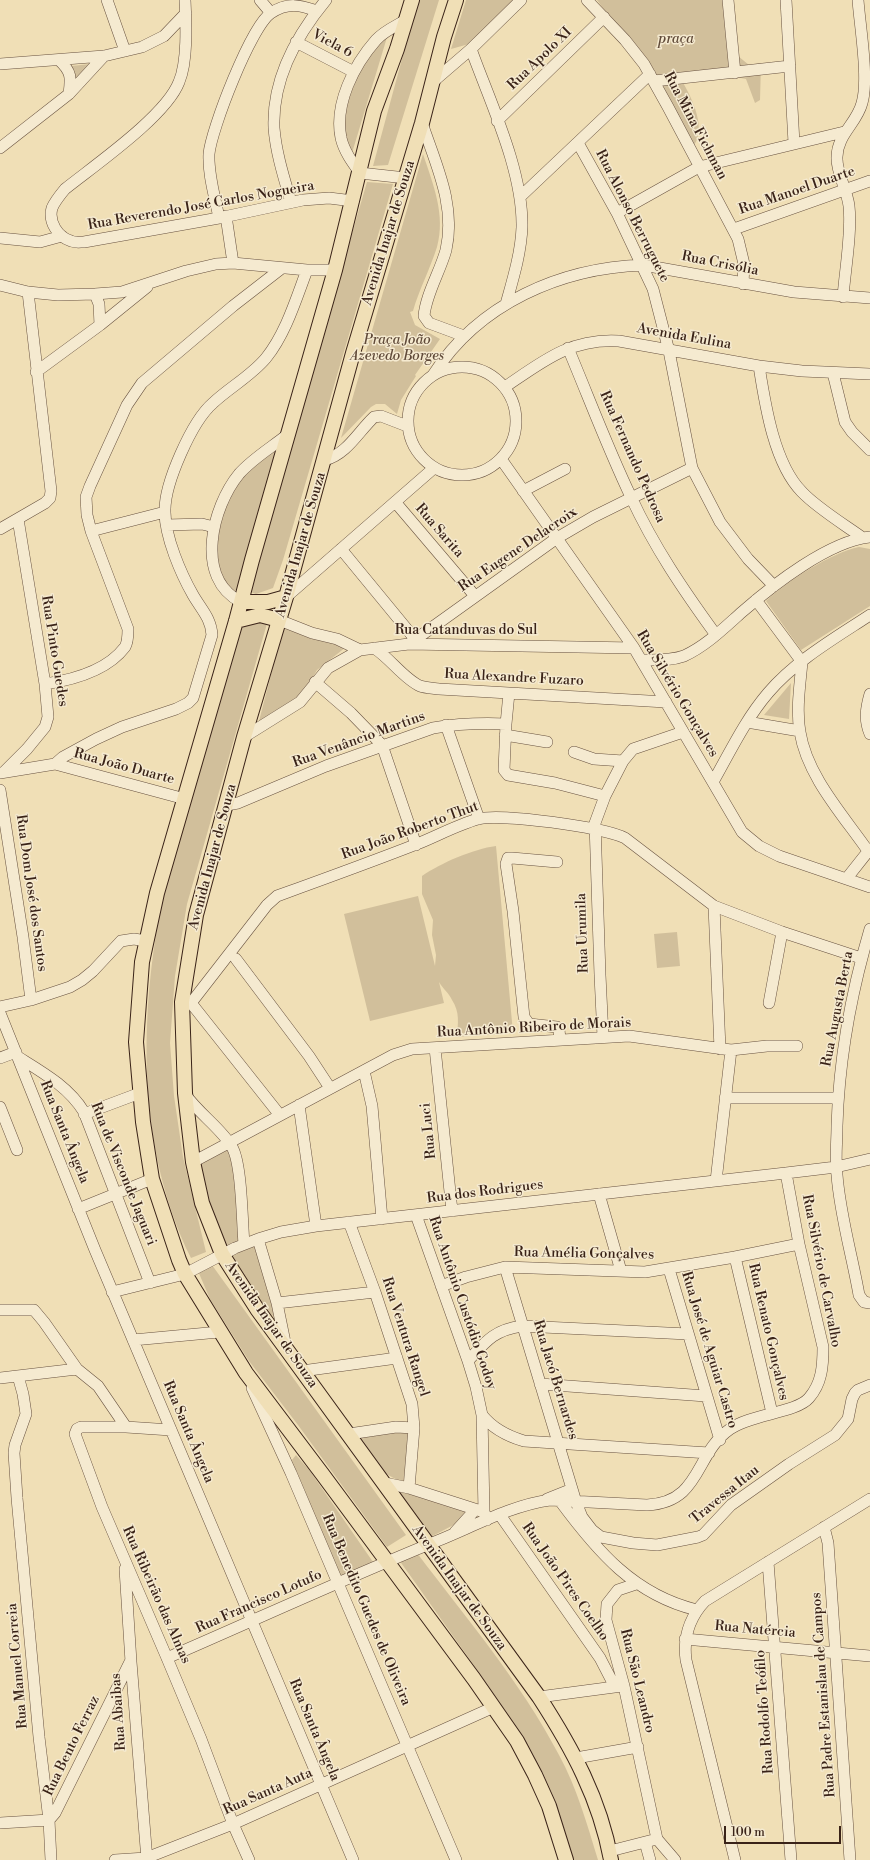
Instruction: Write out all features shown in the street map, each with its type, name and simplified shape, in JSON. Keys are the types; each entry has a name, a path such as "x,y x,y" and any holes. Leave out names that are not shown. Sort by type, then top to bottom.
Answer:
{"main road":[{"path":"412,0 374,111 335,270 287,435 236,621 157,893 142,962 136,1042 140,1093 152,1179 178,1260 185,1274 219,1332 246,1373 494,1707 517,1741 549,1806 566,1860"},
{"name":"Avenida Inajar de Souza","path":"456,0 444,38 435,80 353,353 325,460 244,737 227,805 196,915 187,1002 185,1093 193,1162 202,1203 222,1254 257,1309 286,1350 349,1434 539,1697 576,1758 592,1792 603,1823 610,1856"},
{"path":"241,602 268,602 286,597"},
{"path":"236,621 260,615 279,620"}],"street":[{"path":"107,0 125,51"},
{"path":"0,238 40,242 62,236 55,229 52,220 52,209 57,198 65,189 143,126 166,101 179,82 186,38 185,0"},
{"path":"260,0 271,13"},
{"path":"291,202 277,149 274,127 275,108 285,67 296,42 326,0"},
{"path":"435,80 471,49 521,0"},
{"name":"Rua Mina Fichman","path":"587,0 628,44 652,78 734,229 742,250 743,284"},
{"path":"728,0 735,73"},
{"path":"786,0 794,143"},
{"path":"843,297 849,220 847,190 839,171 836,157 844,132 853,123 864,97 858,0"},
{"path":"233,263 210,174 209,154 212,140 231,86 246,51 262,22 271,13 290,5 301,5 317,11"},
{"path":"0,64 104,56 142,47 164,36 186,14"},
{"name":"Rua Apolo XI","path":"497,121 604,17"},
{"path":"406,20 388,30 376,40 354,72 343,100 340,114 340,130 343,145 351,161 360,173 406,178"},
{"name":"Viela 6","path":"296,42 354,72"},
{"path":"471,49 497,121 520,196 522,227 519,254 506,304"},
{"path":"0,148 69,94 104,56"},
{"path":"59,60 68,68 71,79 69,94"},
{"path":"520,196 652,78 735,73 790,66"},
{"path":"422,123 445,190 449,219 446,251 424,316 428,323 464,336"},
{"path":"617,213 699,167 844,132"},
{"name":"Rua Alonso Berruguete","path":"578,143 617,213 653,289 669,351 692,468 720,522 748,559 774,586"},
{"name":"Rua Manoel Duarte","path":"734,229 870,181"},
{"name":"Rua Reverendo José Carlos Nogueira","path":"62,236 72,242 98,241 291,202 329,198 353,201"},
{"path":"0,285 28,292 58,295 95,294 122,292 200,267 233,263 307,270 335,270"},
{"name":"Rua Crisólia","path":"433,375 450,351 464,336 484,319 506,304 527,292 553,281 618,266 643,266 683,271 743,284 843,297 870,298"},
{"path":"45,684 63,682 96,669 112,659 126,646 128,629 91,531 87,515 86,497 128,405 142,383 233,306 282,268"},
{"path":"2,773 55,764 63,757 96,739 122,727 176,709 188,703 193,698 212,635 212,625 183,577 167,525 165,512 168,490 188,439 201,416 212,403 244,378 266,358 285,325 307,270"},
{"path":"36,372 100,325 152,283"},
{"path":"0,529 45,503 50,498 51,490 36,372 28,292"},
{"path":"95,294 100,312 100,325"},
{"name":"Avenida Eulina","path":"505,388 542,362 568,348 586,342 602,340 619,341 759,366 802,371 870,374"},
{"name":"Rua Fernando Pedrosa","path":"568,348 631,498 653,540 682,587 716,635"},
{"path":"464,366 479,369 494,376 505,388 513,401 516,424 510,446 501,459 486,470 469,475 451,474 434,468 421,458 412,443 407,426 408,411 413,397 422,384 433,375 448,368 464,366"},
{"path":"759,366 764,398 770,422 781,458 791,479 802,493 866,538"},
{"path":"833,373 845,422 852,432 870,450"},
{"path":"325,460 334,458 343,451 374,417 385,417 407,426"},
{"path":"241,602 228,594 218,577 213,563 212,548 215,519 225,497 239,474 287,435"},
{"name":"Rua Silvério Gonçalves","path":"501,459 634,648 742,832 759,846 779,856 870,887"},
{"path":"286,597 396,503 434,468"},
{"name":"Rua Eugene Delacroix","path":"412,641 557,538 593,517 692,468"},
{"path":"523,491 565,469"},
{"name":"Rua Sarita","path":"396,503 475,596"},
{"path":"91,531 165,512"},
{"name":"Rua Pinto Guedes","path":"2,773 27,749 47,722 45,684 18,519"},
{"path":"167,525 202,524 214,527"},
{"path":"641,660 670,660 694,650 716,635 788,574 848,542 866,538"},
{"path":"341,549 412,641"},
{"path":"756,600 802,662 799,702 800,731 805,755 815,774 869,850 847,878"},
{"path":"713,782 747,722 768,692 785,675 802,662 870,615"},
{"path":"279,620 312,633 337,639 360,650"},
{"name":"Rua Catanduvas do Sul","path":"360,650 412,641 634,648"},
{"name":"Rua Alexandre Fuzaro","path":"374,648 385,655 409,678 420,686 439,689 666,702"},
{"path":"244,737 300,702 315,682 337,662 360,650"},
{"path":"315,682 351,713 382,745 416,845"},
{"path":"509,693 505,730 505,773 508,775 555,783 605,796"},
{"path":"870,694 867,725 870,734"},
{"path":"747,722 800,731"},
{"path":"446,725 479,819"},
{"name":"Rua Venâncio Martins","path":"227,805 238,804 326,766 382,745 432,728 446,725 505,730 546,742"},
{"path":"594,829 605,796 623,761 633,749 637,746 683,732"},
{"path":"574,752 594,759 623,761"},
{"name":"Rua João Duarte","path":"55,764 185,799"},
{"name":"Rua Dom José dos Santos","path":"0,790 23,937 31,1000"},
{"name":"Rua João Roberto Thut","path":"187,1002 273,898 416,845 479,819 505,817 594,829 617,834 625,838 714,906 782,932 861,958"},
{"name":"Rua Urumila","path":"594,829 603,1037"},
{"path":"557,862 508,858 506,864 513,911 524,1017 529,1024 557,1027 559,1029 560,1040"},
{"path":"714,906 725,1049 725,1098 716,1181"},
{"name":"Rua Augusta Berta","path":"867,1303 860,1295 839,1191 836,1167 838,1098 844,1041 861,958 870,929"},
{"path":"769,1003 782,932"},
{"path":"0,1007 31,1000 70,987 82,980 121,941 134,939 146,941"},
{"path":"236,958 309,1056 330,1088"},
{"path":"187,1002 279,1114"},
{"name":"Rua Santa Ângela","path":"0,1013 112,1292 353,1860"},
{"name":"Rua Antônio Ribeiro de Morais","path":"193,1162 279,1114 364,1071 393,1054 404,1050 629,1036 725,1049 767,1046 797,1046"},
{"name":"Rua Luci","path":"435,1048 452,1211"},
{"path":"0,1058 17,1055"},
{"name":"Rua de Visconde Jaguari","path":"17,1055 72,1095 84,1114 150,1283"},
{"path":"364,1071 372,1106 382,1219"},
{"path":"84,1114 140,1093"},
{"path":"185,1093 193,1105 233,1148 239,1180 244,1244"},
{"path":"725,1098 838,1098"},
{"path":"299,1105 316,1226"},
{"path":"0,1107 17,1150"},
{"name":"Rua dos Rodrigues","path":"112,1292 185,1274 244,1244 281,1232 350,1222 836,1167 870,1159"},
{"name":"Rua Silvério de Carvalho","path":"428,1545 452,1535 482,1514 500,1515 539,1502 560,1501 647,1505 672,1500 685,1491 709,1453 729,1430 741,1422 798,1406 808,1400 820,1379 823,1363 821,1333 799,1244 786,1173"},
{"path":"78,1209 152,1179"},
{"path":"599,1194 622,1271"},
{"name":"Rua Antônio Custódio Godoy","path":"416,1215 468,1362 482,1415 482,1514"},
{"name":"Rua Ventura Rangel","path":"350,1222 376,1292 412,1404 414,1428 409,1488"},
{"path":"258,1239 277,1303 286,1350"},
{"name":"Rua Amélia Gonçalves","path":"441,1286 466,1277 505,1267 645,1272 735,1257 799,1244"},
{"name":"Rua Renato Gonçalves","path":"735,1257 772,1413"},
{"name":"Rua Jacó Bernardes","path":"505,1267 576,1502"},
{"name":"Rua José de Aguiar Castro","path":"669,1269 720,1440"},
{"path":"277,1303 376,1292"},
{"path":"0,1309 34,1310 76,1369 98,1386 126,1427"},
{"path":"468,1362 496,1333 507,1328 522,1326 688,1334"},
{"path":"133,1340 219,1332"},
{"path":"302,1372 397,1358"},
{"path":"0,1378 76,1369"},
{"name":"Rua Benedito Guedes de Oliveira","path":"246,1373 291,1473 337,1584 456,1860"},
{"name":"Rua Manuel Correia","path":"18,1376 26,1414 15,1445 17,1498 39,1737 49,1820 51,1860"},
{"path":"540,1384 706,1396"},
{"name":"Travessa Itau","path":"576,1502 582,1517 592,1530 601,1537 633,1543 657,1545 698,1537 703,1535 732,1505 789,1464 835,1435 848,1419 852,1399 855,1393 858,1390 870,1386"},
{"path":"482,1415 488,1423 498,1430 512,1438 524,1442 709,1453"},
{"path":"349,1434 396,1426 414,1428"},
{"name":"Rua Ribeirão das Almas","path":"171,1430 126,1427 81,1427 77,1429 75,1434 102,1507 168,1658 233,1824 249,1860"},
{"path":"384,1483 409,1488 482,1514"},
{"path":"539,1502 572,1489"},
{"path":"735,1860 686,1660 685,1638 690,1622 704,1601 870,1499"},
{"path":"560,1501 610,1561 636,1584 669,1601 697,1610"},
{"name":"Rua Silvério de Carvalho","path":"452,1535 482,1514"},
{"name":"Rua João Pires Coelho","path":"500,1515 620,1686"},
{"name":"Rua Padre Estanislau de Campos","path":"824,1527 828,1543 850,1860"},
{"name":"Rua Francisco Lotufo","path":"168,1658 428,1545"},
{"name":"Rua Abaibas","path":"125,1562 146,1859"},
{"name":"Rua Rodolfo Teófilo","path":"768,1562 791,1860"},
{"name":"Rua São Leandro","path":"636,1584 618,1590 607,1604 606,1620 620,1686 638,1747 657,1839 675,1860"},
{"name":"Rua Natércia","path":"685,1638 870,1656"},
{"name":"Rua Bento Ferraz","path":"49,1820 59,1808 131,1662"},
{"path":"539,1697 620,1686"},
{"name":"Rua Santa Auta","path":"115,1860 146,1859 233,1824 494,1707"},
{"path":"576,1758 638,1747"},
{"path":"0,1823 49,1820"},
{"path":"610,1856 645,1842 657,1839"},
{"path":"645,1842 650,1860"}],"green space":[{"path":"418,0 439,0 388,165 373,166"},
{"path":"466,0 516,0 469,44 451,49"},
{"name":"praça","path":"597,0 728,0 738,56 749,65 761,63 760,100 755,103 746,79 731,76 682,81 694,105 699,123 697,141 692,148 656,83"},
{"path":"388,34 352,153 340,126 357,68"},
{"path":"91,64 74,84 71,66"},
{"name":"Praça João Azevedo Borges","path":"423,154 437,200 440,223 437,247 413,311 410,312 415,325 440,339 415,375 416,376 401,400 397,414 385,404 376,404 371,407 341,438"},
{"path":"367,182 393,184 283,560 273,588 256,594 248,591"},
{"path":"287,435 244,592 223,588 212,541 239,474"},
{"path":"859,547 870,549 870,606 801,650 766,601 785,585 823,561"},
{"path":"268,620 187,904 175,976 170,1043 174,1096 183,1157 206,1252 191,1258 173,1215 160,1171 152,1126 147,1080 147,1033 155,940 169,867 237,623"},
{"path":"283,628 335,642 346,647 317,670 300,699 259,721"},
{"path":"791,683 789,719 764,715"},
{"path":"496,846 513,1033 457,1037 458,1018 455,1004 439,982 444,1003 370,1021 344,914 418,896 435,966 436,955 432,935 433,920 422,894 422,876 438,866 458,857 477,850"},
{"path":"677,932 680,966 657,968 654,934"},
{"path":"228,1143 233,1149 244,1244 221,1251 193,1162"},
{"path":"253,1243 257,1249 274,1308 275,1317 267,1312 231,1264 232,1256 239,1249"},
{"path":"212,1265 406,1535 387,1547 298,1425 249,1361 210,1299 198,1271"},
{"path":"384,1431 411,1433 403,1483 377,1469 354,1437"},
{"path":"296,1455 310,1471 373,1562 338,1578 292,1460"},
{"path":"391,1489 439,1502 470,1513 461,1521 425,1540"},
{"path":"417,1553 492,1651 528,1702 544,1728 571,1780 598,1860 572,1860 565,1832 556,1806 533,1757 489,1687 399,1560"}]}
